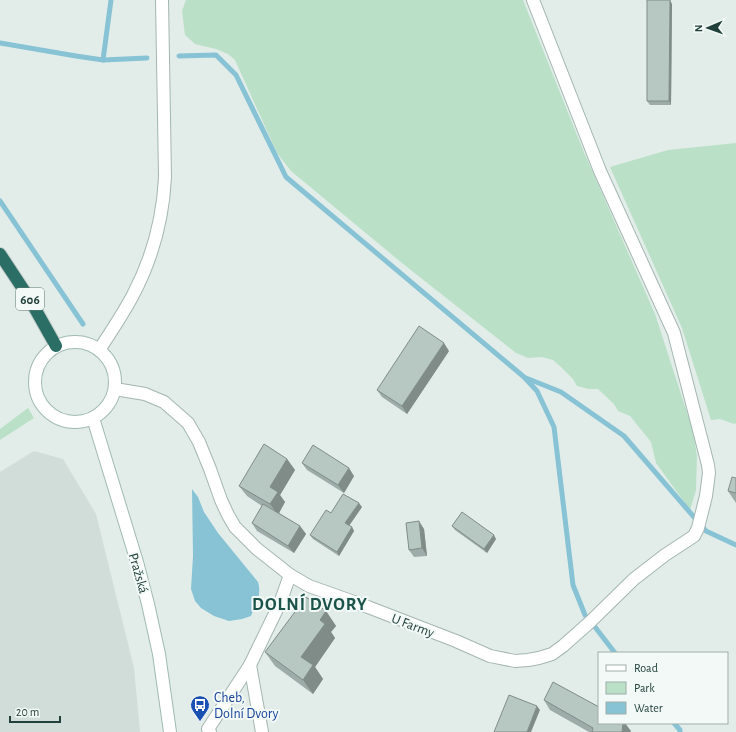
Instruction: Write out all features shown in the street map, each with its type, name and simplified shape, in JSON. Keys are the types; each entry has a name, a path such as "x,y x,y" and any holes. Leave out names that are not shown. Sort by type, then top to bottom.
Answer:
{"highway":[{"name":"606","path":"0,254 29,298 56,346"}],"street":[{"path":"99,350 134,294 147,266 162,215 165,177 162,0"},
{"name":"U Farmy","path":"115,389 145,394 164,402 188,423 199,442 221,500 235,527 257,549 290,575 308,586 368,607 456,641 490,656 515,661 528,660 552,654 590,622 634,579 665,555 694,536 698,528 706,496 709,473 674,333 600,171 533,0"},
{"path":"67,342 89,344 99,350 107,358 112,367 115,378 115,389 110,401 103,411 93,418 83,422 63,421 54,417 45,409 38,399 35,388 35,376 39,363 46,353 56,346 67,342"},
{"name":"Pražská","path":"93,418 137,562 148,604 159,654 170,732"},
{"path":"210,732 208,729 250,664 280,604 290,575"},
{"path":"250,664 262,732"}],"shaded area":[{"path":"34,451 63,459 96,514 134,668 140,732 0,732 0,472"}],"green space":[{"path":"186,0 523,0 583,150 655,314 693,431 697,456 696,490 690,510 656,463 651,442 630,416 618,411 614,404 598,389 589,389 577,386 573,379 553,360 542,357 528,358 516,353 402,263 291,171 277,153 235,60 228,54 216,49 195,44 185,35 182,11"},
{"path":"736,143 736,423 734,424 720,419 711,420 682,328 610,167 668,150"},
{"path":"28,408 34,418 0,440 0,429"}],"water":[{"path":"192,489 198,497 204,512 218,533 258,582 259,595 251,616 229,621 214,616 201,608 195,601 191,589 193,556"}],"building":[{"path":"647,0 670,0 669,101 647,101"},
{"path":"419,326 444,343 402,406 377,390"},
{"path":"264,444 287,459 270,487 278,492 270,504 239,486"},
{"path":"313,445 349,468 338,485 302,463"},
{"path":"732,477 736,478 736,493 728,491"},
{"path":"343,494 359,503 345,523 352,527 337,552 310,535 326,510 331,513"},
{"path":"263,504 300,526 288,546 252,523"},
{"path":"462,512 494,535 484,549 452,526"},
{"path":"419,521 422,548 409,550 406,523"},
{"path":"306,597 326,611 320,620 325,624 301,657 313,665 303,680 265,652"},
{"path":"553,682 598,706 598,724 623,724 622,732 592,732 593,728 544,700"},
{"path":"509,695 537,706 527,732 494,732"}],"waterway":[{"path":"103,60 111,0"},
{"path":"0,43 103,60 147,58"},
{"path":"179,56 216,55 236,75 286,177 524,377 537,391 554,427 573,585 585,615"},
{"path":"0,201 83,324"},
{"path":"526,378 561,392 624,436 706,531 736,545"},
{"path":"595,627 614,652"},
{"path":"675,724 680,732"}],"place":[{"name":"Cheb, Dolní Dvory","path":"200,722"}],"district":[{"name":"DOLNÍ DVORY","path":"310,604"}]}
